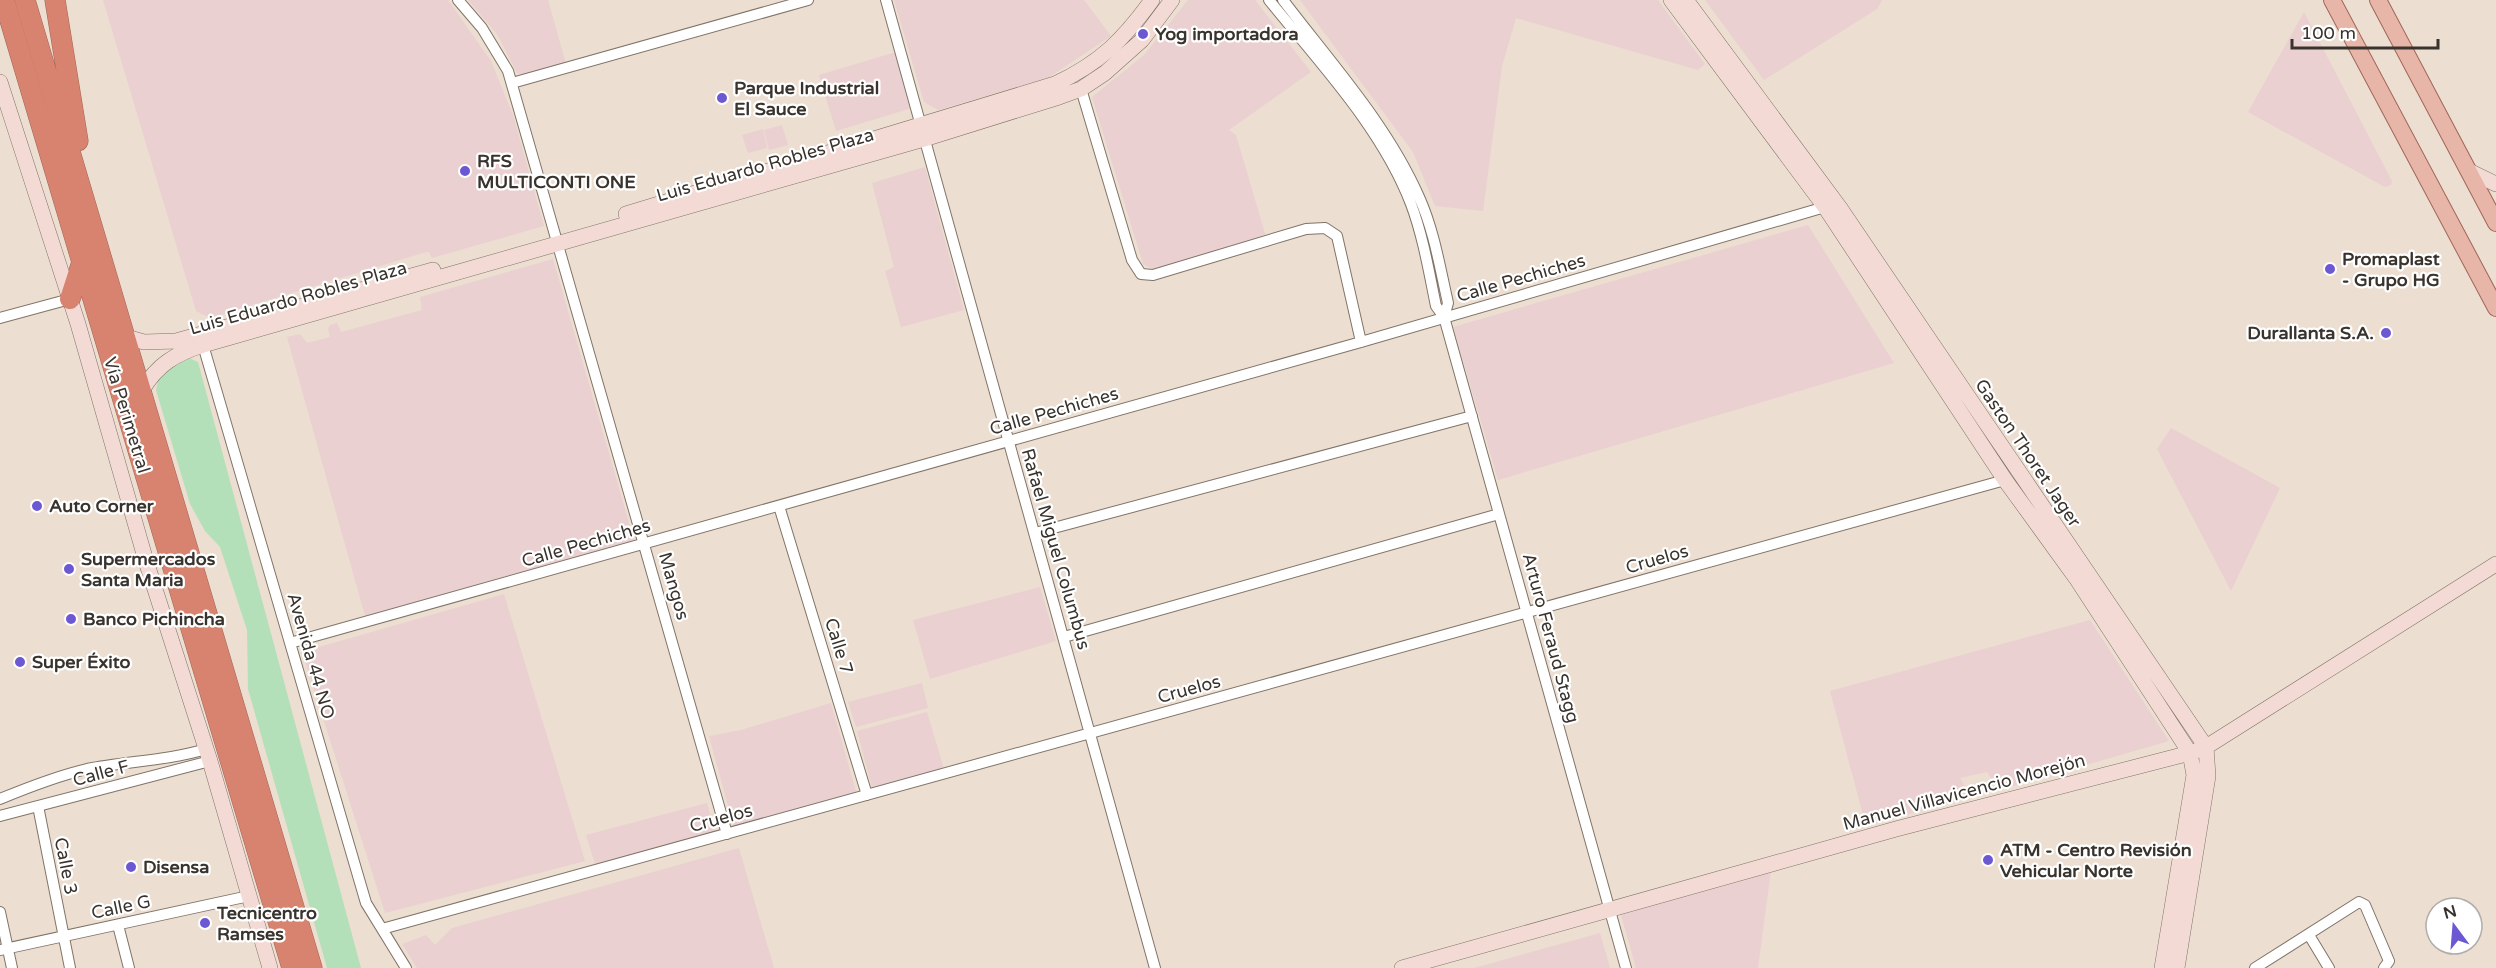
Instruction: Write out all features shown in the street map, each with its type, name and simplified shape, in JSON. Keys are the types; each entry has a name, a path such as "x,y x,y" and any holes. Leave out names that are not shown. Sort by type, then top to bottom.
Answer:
{"highway":[{"name":"Vía Perimetral","path":"4,0 292,968"},
{"name":"Vía Perimetral","path":"26,0 312,968"},
{"path":"55,0 91,221"},
{"path":"70,299 82,262"}],"main road":[{"path":"2332,0 2496,308"},
{"path":"2378,0 2496,223"}],"street":[{"name":"Mangos","path":"458,0 482,28 508,71 512,83 727,834"},
{"path":"512,83 808,0"},
{"name":"Rafael Miguel Columbus","path":"886,0 1155,968"},
{"name":"Luis Eduardo Robles Plaza","path":"922,132 1077,74 1124,37 1152,0"},
{"name":"Luis Eduardo Robles Plaza","path":"142,390 163,362 179,353 203,345 922,132 1081,89 1105,73 1142,40 1172,0"},
{"name":"Arturo Feraud Stagg","path":"1269,0 1354,108 1389,159 1410,202 1436,306 1444,317 1528,612 1565,757 1626,968"},
{"name":"Arturo Feraud Stagg","path":"1282,0 1362,102 1397,155 1414,187 1426,216 1448,303 1444,317"},
{"name":"Gaston Thoret Jager","path":"1671,0 1825,207 2005,480 2076,578 2190,753 2194,774 2162,968"},
{"name":"Gaston Thoret Jager","path":"1686,0 1834,199 2206,747"},
{"name":"Vía Perimetral","path":"0,82 70,299 146,561 208,755 270,968"},
{"path":"1081,89 1132,260 1141,274 1153,275 1306,228 1325,228 1337,236 1360,342"},
{"path":"2471,172 2496,184"},
{"name":"Calle Pechiches","path":"290,643 1360,342 1825,207"},
{"name":"Luis Eduardo Robles Plaza","path":"126,337 144,342 176,341 558,240"},
{"path":"0,318 70,299"},
{"name":"Avenida 44 NO","path":"203,345 366,903 406,968"},
{"path":"1035,533 1472,416"},
{"name":"Cruelos","path":"382,929 2005,480"},
{"name":"Calle 7","path":"779,506 867,795"},
{"path":"1064,636 1499,514"},
{"name":"Manuel Villavicencio Morejón","path":"1402,968 1896,829 2190,753 2206,747 2496,564"},
{"path":"2177,968 2208,776 2206,747"},
{"name":"Calle F","path":"0,799 44,781 89,769 208,755"},
{"name":"Calle F","path":"0,816 208,755"},
{"name":"Calle 3","path":"38,806 70,968"},
{"name":"Calle G","path":"4,949 249,896"},
{"path":"2256,968 2359,902 2362,903 2390,961 2384,968"},
{"path":"0,912 4,949 12,968"},
{"path":"118,925 129,968"},
{"path":"2309,934 2329,968"}],"shaded area":[{"path":"103,0 448,0 491,61 513,115 544,226 432,258 429,252 426,252 210,318 196,311"},
{"path":"468,0 548,0 566,64 526,75 517,73 497,34"},
{"path":"894,0 1084,0 1111,36 1048,78 938,110 924,102"},
{"path":"1188,0 1255,0 1311,72 1229,130 1236,135 1266,237 1153,269 1143,264 1092,97 1144,55"},
{"path":"1300,0 1658,0 1705,64 1698,70 1516,18 1502,66 1483,211 1435,206 1413,152"},
{"path":"1705,0 1882,0 1877,9 1764,80"},
{"path":"2304,12 2392,181 2391,185 2385,187 2248,112"},
{"path":"896,52 912,108 836,131 819,75"},
{"path":"782,125 788,145 769,150 764,130"},
{"path":"763,129 767,148 748,153 742,135"},
{"path":"925,167 964,310 901,327 885,271 894,267 872,183"},
{"path":"1808,225 1894,363 1498,480 1453,327"},
{"path":"553,259 634,540 365,616 287,337 300,334 307,343 330,337 328,329 330,325 337,323 341,332 422,310 420,297"},
{"path":"2171,428 2280,488 2231,591 2157,449"},
{"path":"1040,587 1056,641 930,679 913,620"},
{"path":"504,594 585,861 385,913 302,652"},
{"path":"2090,620 2169,741 1999,790 1987,772 1960,778 1971,797 1866,826 1830,691"},
{"path":"922,683 928,708 856,727 848,702"},
{"path":"831,703 857,795 734,828 709,736 741,730"},
{"path":"927,712 944,769 873,791 857,731"},
{"path":"707,803 715,831 595,864 586,835"},
{"path":"739,848 774,968 417,968 402,944 426,935 435,945 452,928"},
{"path":"1771,870 1758,968 1636,968 1621,915"},
{"path":"1600,933 1610,968 1474,968"}],"green space":[{"path":"189,358 198,362 361,968 327,968 248,689 247,630 220,547 205,531 190,504 156,390 160,373"}],"place":[{"name":"Yog importadora","path":"1143,34"},
{"name":"Parque Industrial El Sauce","path":"722,98"},
{"name":"RFS MULTICONTI ONE","path":"465,171"},
{"name":"Promaplast - Grupo HG","path":"2330,269"},
{"name":"Durallanta S.A.","path":"2386,333"},
{"name":"Auto Corner","path":"37,506"},
{"name":"Supermercados Santa Maria","path":"69,569"},
{"name":"Banco Pichincha","path":"71,619"},
{"name":"Super Éxito","path":"20,662"},
{"name":"ATM - Centro Revisión Vehicular Norte","path":"1988,860"},
{"name":"Disensa","path":"131,867"},
{"name":"Tecnicentro Ramses","path":"205,923"}]}
